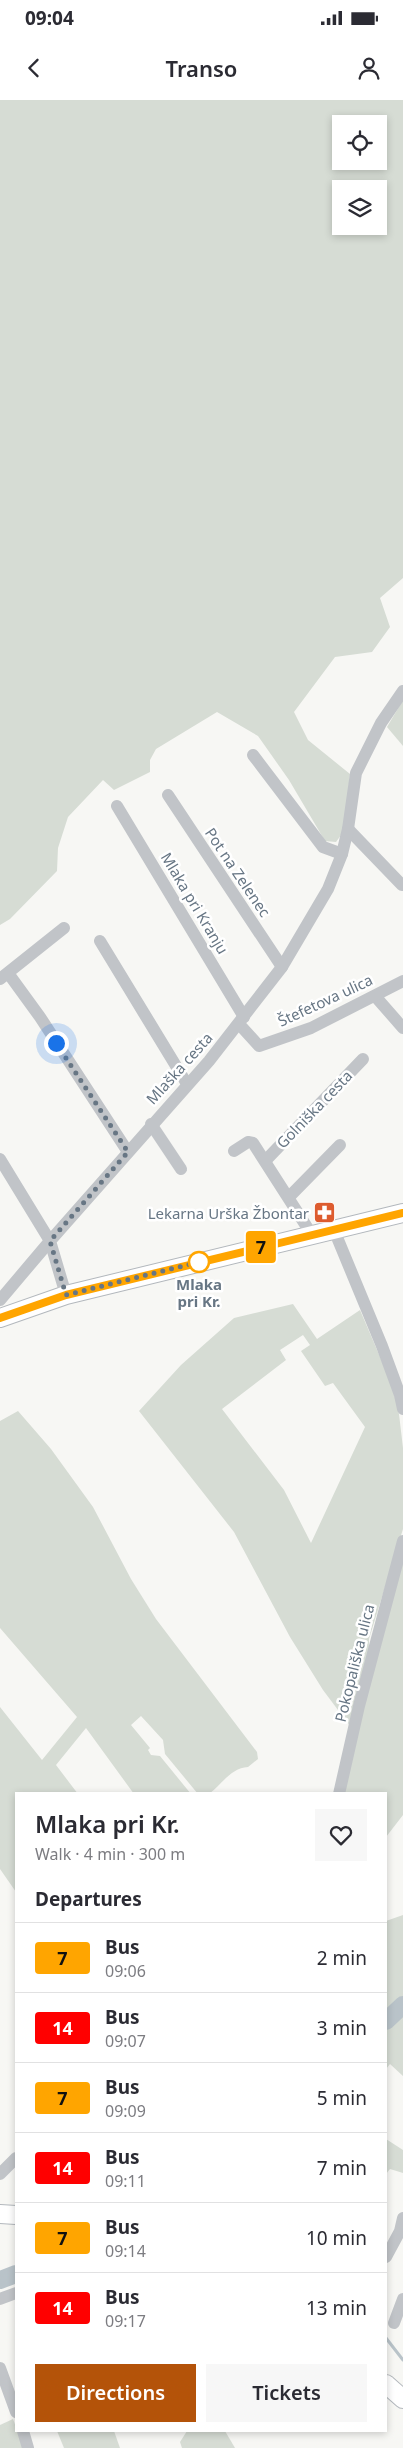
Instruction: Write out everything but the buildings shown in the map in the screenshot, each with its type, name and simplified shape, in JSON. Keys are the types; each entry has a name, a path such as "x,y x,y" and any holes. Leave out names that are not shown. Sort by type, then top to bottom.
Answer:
{"main road":[{"path":"0,1318 66,1295 403,1213"},
{"path":"0,2214 15,2215"},
{"path":"387,2385 403,2399"}],"street":[{"name":"Mlaška cesta","path":"50,1241 150,1124 187,1084 241,1020 282,967 324,895 342,854 348,829 356,773 381,723 403,691"},
{"path":"254,755 323,847 342,854"},
{"name":"Pot na Zelenec","path":"168,795 282,967"},
{"name":"Mlaka pri Kranju","path":"117,806 241,1020"},
{"path":"348,829 402,885"},
{"path":"64,928 4,976 40,1017 128,1152"},
{"path":"100,941 187,1084"},
{"name":"Štefetova ulica","path":"241,1020 259,1046 311,1028 403,981"},
{"path":"375,996 403,1028"},
{"name":"Golniška cesta","path":"266,1160 363,1059"},
{"path":"150,1124 182,1168"},
{"name":"Golniška cesta","path":"234,1151 248,1142 253,1143 266,1160 312,1235"},
{"path":"288,1197 340,1145"},
{"path":"0,1159 50,1241 66,1295"},
{"path":"334,1230 385,1354 400,1395 403,1409"},
{"path":"0,1300 50,1241"},
{"name":"Pokopališka ulica","path":"339,1792 359,1706 403,1541"},
{"path":"0,2174 15,2159"},
{"path":"387,2254 400,2231 403,2218"},
{"path":"0,2299 15,2296"},
{"path":"391,2325 403,2299"},
{"path":"0,2368 15,2406"},
{"path":"23,2432 28,2448"}],"shaded area":[{"path":"0,100 403,100 403,578 380,598 390,627 372,652 335,657 294,712 308,740 350,774 344,831 336,842 325,841 289,780 258,736 217,712 156,749 150,760 150,772 114,790 103,780 68,817 58,848 57,871 10,919 0,925"},
{"path":"403,700 403,746 387,727"},
{"path":"293,1304 317,1339 360,1310 392,1385 399,1414 403,1448 403,1529 369,1639 369,1652 350,1726 323,1690 290,1637 234,1532 139,1411 181,1365 234,1318","holes":["303,1335 310,1345 301,1351 325,1386 333,1383 365,1427 311,1543 284,1490 222,1409 286,1360 280,1350"]},
{"path":"18,1411 51,1449 93,1507 131,1579 156,1619 257,1752 258,1759 248,1767 232,1773 211,1792 196,1792 165,1754 163,1740 141,1716 131,1725 150,1748 148,1750 151,1755 160,1756 189,1792 133,1792 86,1728 56,1765 76,1792 15,1792 15,1891 0,1869 0,1707 42,1760 77,1717 0,1628 0,1421"},
{"path":"403,1556 403,1815 387,1836 387,1792 342,1792"},
{"path":"403,1915 403,2000 387,2012 387,1921"},
{"path":"403,2013 403,2076 390,2064 387,2068 387,2027"},
{"path":"387,2140 403,2150 403,2173 390,2169 387,2173"},
{"path":"13,2419 15,2432 18,2432 24,2448 0,2448 0,2425"},
{"path":"57,2432 114,2432 120,2448 64,2448"},
{"path":"186,2432 226,2432 235,2448 182,2448 180,2442"}],"waterway":[{"path":"387,2020 403,2005"},
{"path":"0,2280 15,2274"},
{"path":"387,2339 403,2360"}],"bus line":[{"name":"7","path":"0,1318 66,1295 403,1213"}],"place":[{"name":"Lekarna Urška Žbontar","path":"325,1213"},
{"name":"Mlaka pri Kr.","path":"199,1262"}],"route":[{"path":"56,1043 128,1152 50,1241 66,1295 199,1262"}]}
